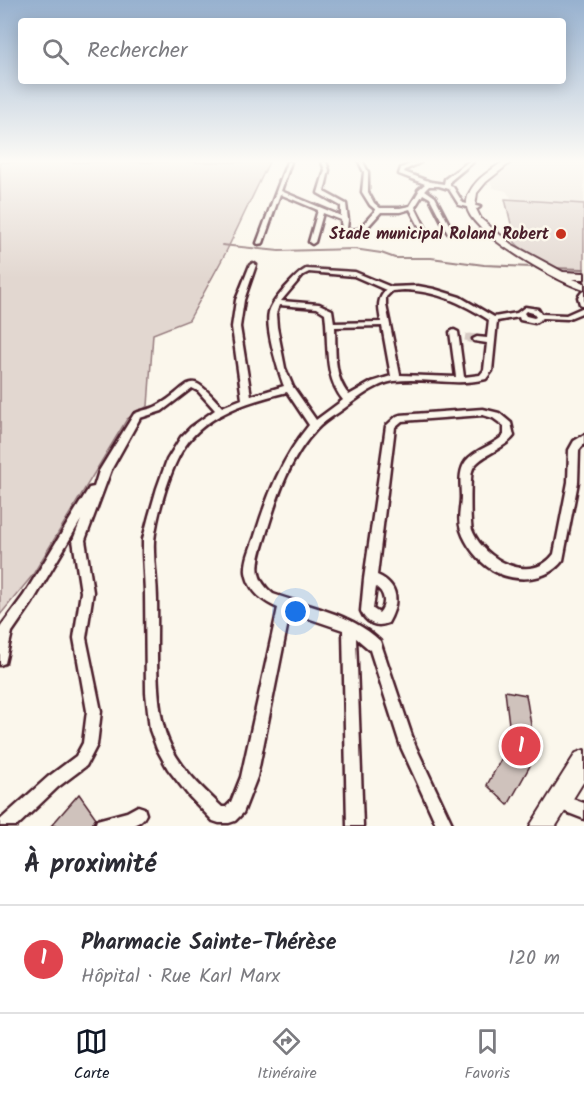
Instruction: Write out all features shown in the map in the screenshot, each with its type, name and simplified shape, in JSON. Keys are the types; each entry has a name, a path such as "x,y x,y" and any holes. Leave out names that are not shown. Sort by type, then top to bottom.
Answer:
{"main road":[{"path":"476,201 474,207 483,220 519,251 579,284"},
{"path":"542,826 584,761"}],"street":[{"path":"260,243 275,201"},
{"path":"300,201 345,220"},
{"path":"334,201 344,206 344,229 351,232 361,231 379,210"},
{"path":"370,201 379,210 400,210 412,207 415,201"},
{"path":"434,201 450,232"},
{"path":"458,201 474,207"},
{"path":"412,207 423,229"},
{"path":"312,242 321,210"},
{"path":"247,400 236,327 240,300 253,265"},
{"path":"315,426 289,388 281,368 272,314 276,303 301,274 308,270 355,274 390,289 428,288 465,302 493,319 521,315 520,313 525,309 535,311 540,316 560,318 582,313"},
{"path":"579,284 584,304"},
{"path":"390,289 383,297 385,324 396,378"},
{"path":"276,303 326,308 332,325 334,380 340,393 348,400"},
{"path":"445,826 408,747 375,646 369,638 349,627 285,605 260,592 252,573 252,563 278,484 290,461 315,426 371,385 396,378 477,379 487,374 493,319"},
{"path":"332,325 385,324"},
{"path":"460,379 454,334 465,337"},
{"path":"477,339 491,341"},
{"path":"0,658 6,629 28,599 137,416 161,408 191,384 199,386 221,412"},
{"path":"285,605 249,777 237,807 229,815 219,815 196,793 169,758 161,742 154,701 149,540 171,463 184,440 203,423 221,412 247,400 289,388"},
{"path":"370,579 379,580 390,592 387,614 384,619 377,620 367,611 370,579 391,426 400,418 483,412 496,415 508,425 509,436 504,443 472,461 467,470 465,527 481,553 496,566 511,571 532,573 555,564 559,556 573,482 574,450 577,444 584,439"},
{"path":"5,826 53,782 81,761 90,745 94,711 80,638 87,592 79,540 106,470"},
{"path":"349,627 354,826"},
{"path":"558,801 584,811"},
{"path":"104,826 114,822 127,822 138,814"}],"shaded area":[{"path":"0,201 251,201 189,320 153,334 148,406 127,419 32,576 0,615"},
{"path":"505,201 584,204 584,274 558,271 541,262 516,244 509,231 512,228"},
{"path":"534,201 584,201 584,204"}],"building":[{"path":"505,691 526,695 536,755 508,805 487,785 511,741"},
{"path":"79,794 96,818 91,826 51,826"}],"waterway":[{"path":"222,245 279,251 354,249 381,253 395,258 431,258 484,265 532,267"},
{"path":"552,268 584,269"}],"tunnel":[{"path":"465,337 477,339 468,338"}],"place":[{"name":"Stade municipal Roland Robert","path":"561,234"},
{"name":"Pharmacie Sainte-Thérèse","path":"521,746"}]}
